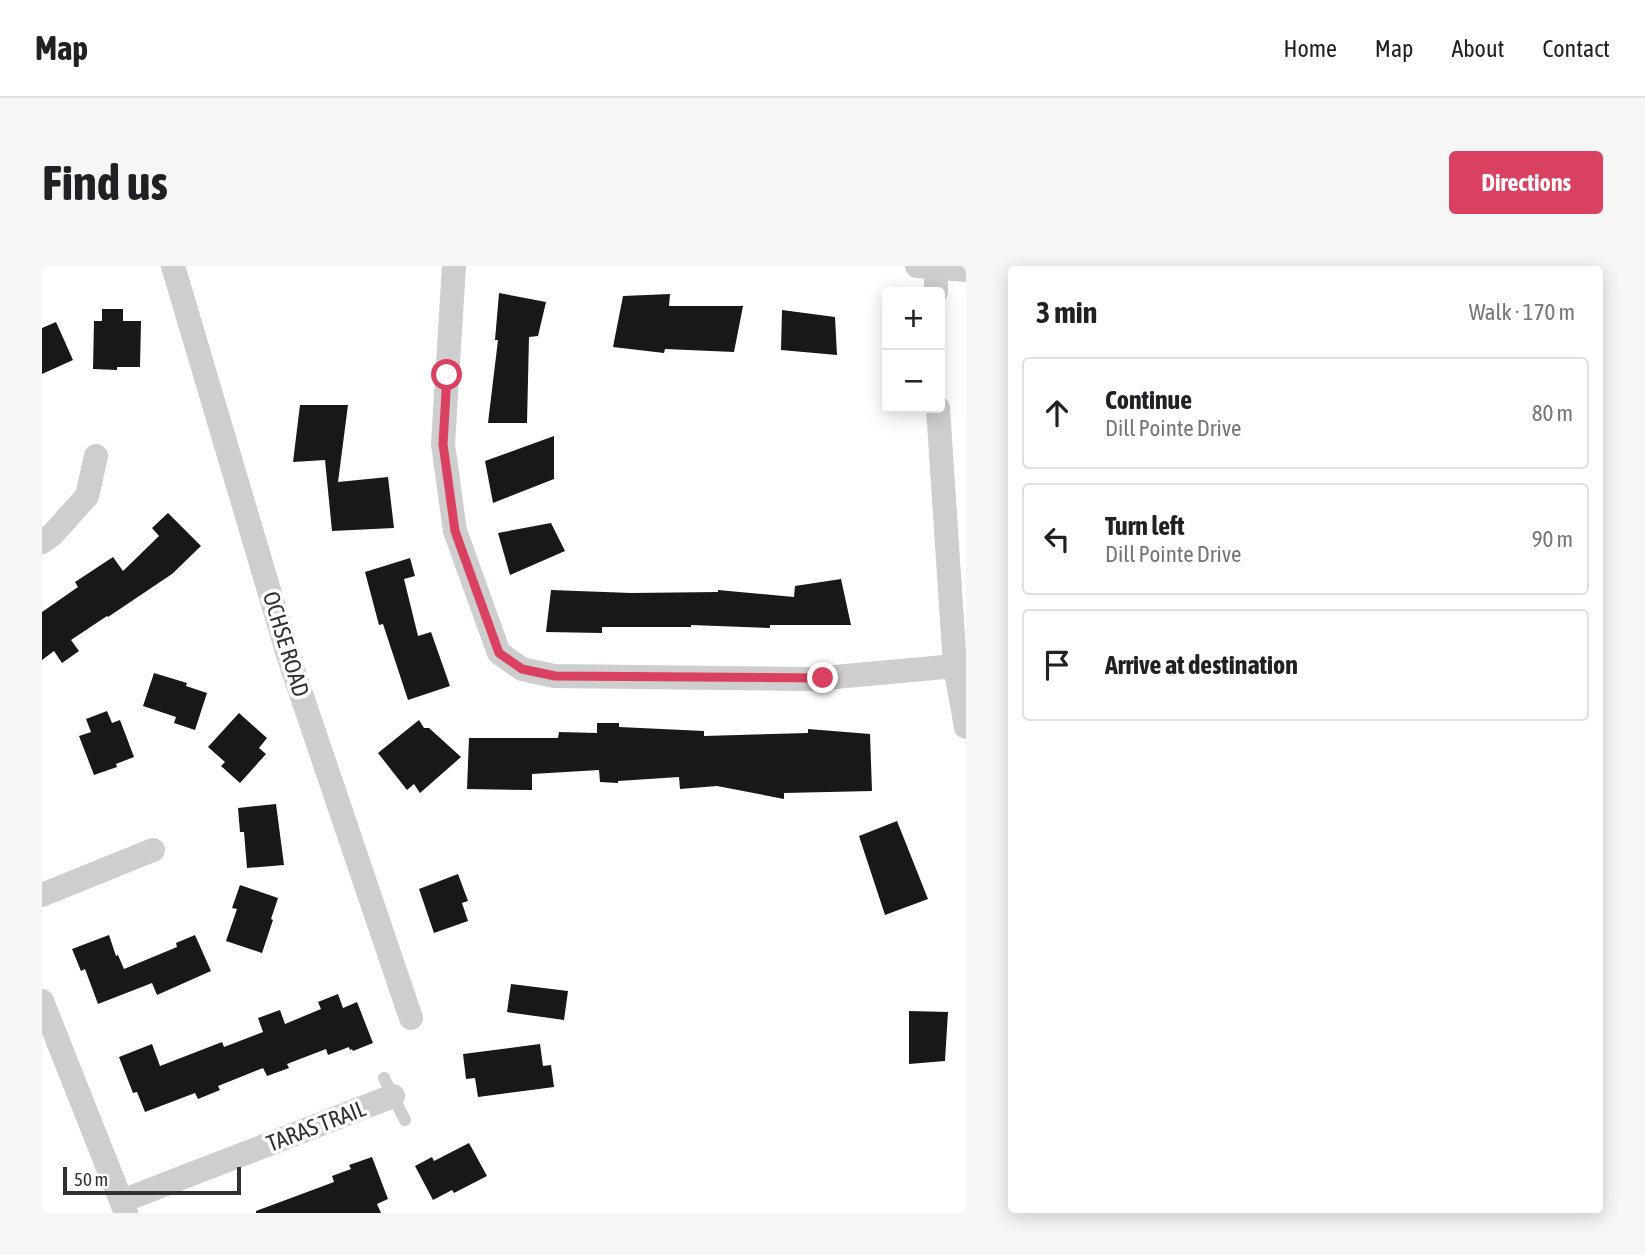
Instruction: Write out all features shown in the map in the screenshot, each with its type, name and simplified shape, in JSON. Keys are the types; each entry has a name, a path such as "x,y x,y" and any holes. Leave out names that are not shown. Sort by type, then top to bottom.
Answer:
{"street":[{"name":"OCHSE ROAD","path":"173,266 289,658 411,1018"},
{"path":"454,266 443,444 455,531 499,653 522,669 555,676 813,679 955,666"},
{"path":"934,287 927,267 966,270"},
{"path":"938,413 955,666 966,727"},
{"path":"42,542 52,535 87,496 96,456"},
{"path":"42,895 153,850"},
{"path":"42,1000 124,1207"},
{"name":"TARAS TRAIL","path":"124,1207 388,1087"}],"lane":[{"path":"388,1087 405,1120"}],"building":[{"path":"499,293 546,302 538,336 529,337 527,423 488,423 498,340 495,340"},
{"path":"670,294 669,306 743,306 734,352 665,349 664,353 613,347 623,296"},
{"path":"102,309 123,309 123,321 141,321 140,367 93,369 94,321 102,321"},
{"path":"782,310 835,317 837,355 781,350"},
{"path":"56,322 73,360 42,374 42,328"},
{"path":"300,405 348,405 338,482 388,477 394,528 332,531 325,460 293,462"},
{"path":"554,436 554,479 493,503 485,461"},
{"path":"168,513 201,546 172,574 71,640 79,651 62,663 54,651 42,660 42,612 78,587 75,582 113,557 123,571 159,536 152,528"},
{"path":"551,523 565,551 510,575 498,533"},
{"path":"410,558 415,576 404,579 418,636 431,632 450,686 408,700 383,624 379,625 365,572"},
{"path":"841,579 851,625 770,625 770,628 691,625 602,627 602,633 546,632 551,590 631,593 718,590 794,597 795,586"},
{"path":"154,673 187,683 186,686 207,693 195,730 174,723 176,717 143,706"},
{"path":"107,711 112,723 120,720 134,757 116,764 117,767 94,775 79,736 91,732 86,719"},
{"path":"239,713 267,738 259,748 266,754 240,783 221,766 225,762 208,747"},
{"path":"419,720 424,728 429,728 461,757 420,793 414,784 407,790 378,753"},
{"path":"597,723 619,723 619,727 704,731 704,736 808,733 808,729 870,734 872,791 784,793 784,799 717,786 680,789 679,777 618,783 600,782 599,770 532,774 532,790 467,789 469,738 558,738 559,732 597,733"},
{"path":"276,804 284,865 247,868 244,832 240,832 238,808"},
{"path":"897,821 928,899 885,915 859,836"},
{"path":"458,874 468,901 462,903 468,921 434,933 419,889"},
{"path":"240,885 278,898 262,953 226,941 237,909 232,908"},
{"path":"109,935 124,969 177,947 176,943 195,935 211,971 157,995 152,983 98,1004 85,969 81,971 72,949"},
{"path":"511,984 568,991 564,1020 507,1012"},
{"path":"338,994 343,1008 357,1002 373,1043 353,1051 349,1047 328,1055 326,1049 287,1064 289,1068 267,1076 263,1068 218,1086 220,1090 198,1099 195,1093 145,1112 137,1092 133,1093 119,1057 152,1044 160,1066 222,1042 224,1047 263,1032 258,1018 280,1010 285,1024 321,1009 318,1002"},
{"path":"909,1011 948,1012 945,1061 909,1064"},
{"path":"540,1044 543,1066 551,1065 554,1087 478,1097 475,1078 466,1079 463,1054"},
{"path":"469,1143 487,1176 454,1193 452,1190 433,1200 415,1166 432,1157 434,1161"},
{"path":"372,1157 388,1199 377,1204 381,1213 256,1213 334,1182 332,1176 351,1169 349,1165"}],"route":[{"path":"447,375 443,444 455,531 499,653 522,669 555,676 823,678"}]}
